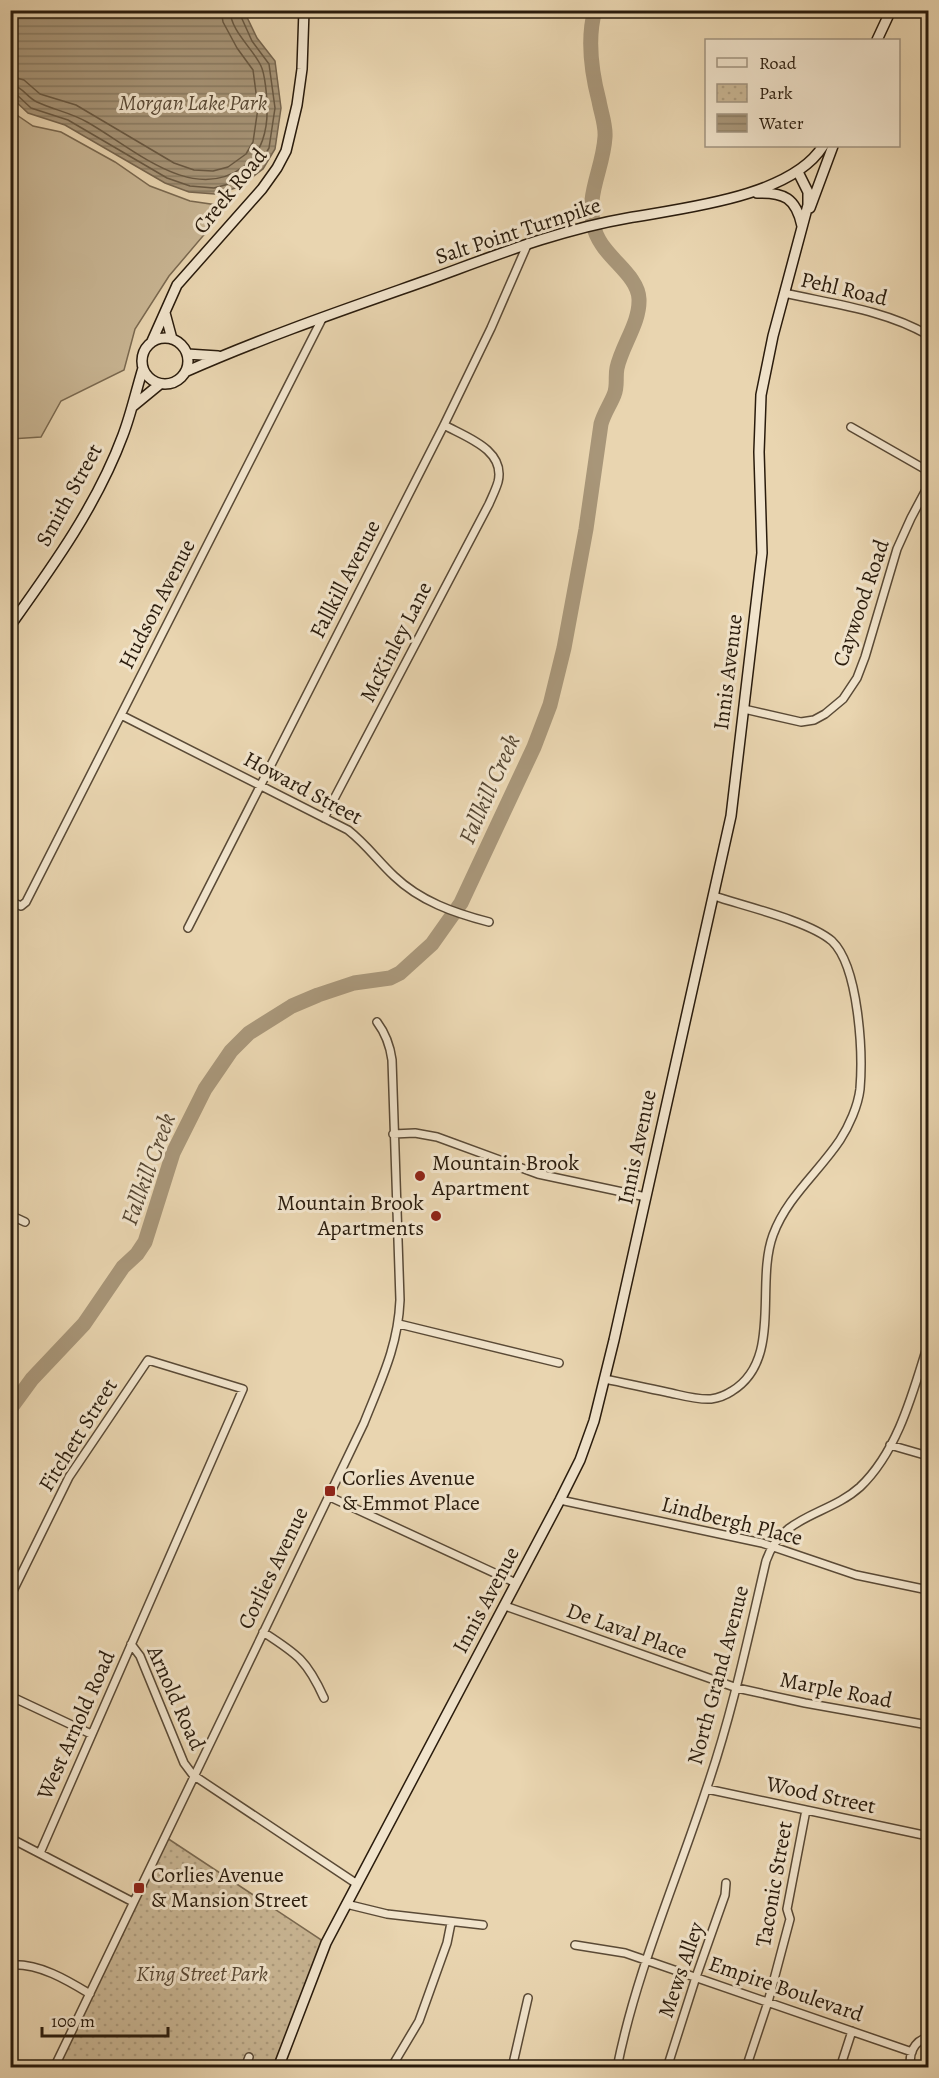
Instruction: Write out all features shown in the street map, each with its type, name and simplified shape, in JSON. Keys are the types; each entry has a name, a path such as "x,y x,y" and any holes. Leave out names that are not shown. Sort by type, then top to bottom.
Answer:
{"main road":[{"name":"Creek Road","path":"152,341 177,285 262,189 286,151 297,105 302,69 304,10"},
{"path":"877,39 891,10"},
{"name":"Salt Point Turnpike","path":"185,372 220,356 323,317 528,243 581,227 685,209 746,194 798,172 809,164 822,147"},
{"path":"802,230 833,147"},
{"name":"Innis Avenue","path":"278,2067 318,1962 346,1904 560,1500 580,1460 594,1421 731,816 762,553 759,452 761,395 773,336 808,205 808,192 798,172"},
{"path":"746,194 770,193 785,196 794,203 800,215 802,230"},
{"path":"165,313 172,339"},
{"path":"132,407 160,384 175,382 185,372 187,354 184,348 172,339 162,338 152,341 143,353 143,368 150,378 160,384"},
{"name":"Salt Point Turnpike","path":"187,354 220,356"},
{"name":"Smith Street","path":"10,626 77,527 123,436 143,368"}],"street":[{"name":"Fallkill Avenue","path":"188,928 444,425 528,243"},
{"name":"Pehl Road","path":"784,293 872,312 911,325 928,335"},
{"name":"Hudson Avenue","path":"10,901 21,906 26,902 323,317"},
{"name":"McKinley Lane","path":"324,818 489,504 498,481 498,468 490,452 480,444 444,425"},
{"path":"851,427 928,471"},
{"name":"Caywood Road","path":"744,709 801,722 814,720 825,714 843,699 865,657 897,549 928,486"},
{"name":"Howard Street","path":"121,715 348,830 364,842 394,876 415,893 449,910 489,922"},
{"path":"604,1379 690,1398 708,1399 718,1398 732,1392 752,1372 762,1350 765,1272 772,1236 790,1202 841,1139 855,1110 860,1091 859,1027 851,981 840,952 832,941 803,925 714,896"},
{"name":"Corlies Avenue","path":"54,2067 364,1423 393,1350 399,1324 399,1280 390,1046 377,1022"},
{"path":"393,1134 415,1133 437,1137 538,1174 646,1197"},
{"path":"10,1215 25,1222"},
{"path":"399,1324 559,1363"},
{"path":"771,1546 786,1530 858,1488 879,1465 900,1425 928,1344"},
{"name":"Arnold Road","path":"148,1360 243,1389 131,1644 140,1656 184,1763 193,1775 357,1884"},
{"name":"Fitchett Street","path":"10,1597 69,1478 148,1360"},
{"path":"890,1445 928,1456"},
{"path":"328,1496 516,1583"},
{"name":"Lindbergh Place","path":"560,1500 771,1546 856,1575 928,1590"},
{"name":"North Grand Avenue","path":"618,2067 634,2000 707,1789 737,1688 771,1546"},
{"name":"De Laval Place","path":"504,1606 737,1688"},
{"path":"263,1632 306,1664 324,1698"},
{"name":"West Arnold Road","path":"40,1853 131,1644"},
{"name":"Marple Road","path":"737,1688 928,1725"},
{"path":"10,1696 91,1734"},
{"name":"Wood Street","path":"707,1789 928,1836"},
{"name":"Taconic Street","path":"746,2067 768,2002 790,1919 787,1909 806,1810"},
{"path":"10,1838 133,1902"},
{"name":"Mews Alley","path":"668,2067 725,1895 726,1883"},
{"path":"346,1904 387,1914 483,1925"},
{"path":"391,2067 419,2020 447,1943 451,1923"},
{"name":"Empire Boulevard","path":"575,1945 625,1953 648,1960 912,2052"},
{"path":"10,1965 30,1966 44,1970 90,1994"},
{"path":"512,2067 528,1998"},
{"path":"840,2067 852,2031"},
{"path":"911,2067 912,2052 917,2043 928,2037"},
{"path":"245,2067 249,2057"}],"green space":[{"path":"11,111 33,126 61,132 115,162 150,186 190,201 217,205 214,223 169,276 135,329 124,370 61,401 41,437 11,439"},
{"name":"King Street Park","path":"164,1836 326,1943 278,2067 54,2068"}],"water":[{"name":"Morgan Lake Park","path":"10,11 244,11 257,38 275,61 281,108 275,149 263,169 239,187 215,194 189,192 165,183 65,125 28,113 11,97"}],"waterway":[{"name":"Fallkill Creek","path":"10,1409 32,1379 84,1324 123,1267 137,1254 145,1242 173,1153 205,1089 231,1051 249,1033 292,1006 354,983 390,978 400,973 432,944 461,903 534,747 550,705 564,648 586,529 601,424 615,392 617,368 639,308 637,290 633,282 599,241 592,218 593,194 604,149 605,132 591,56 591,32 595,10"}],"place":[{"name":"Mountain Brook Apartment","path":"420,1176"},
{"name":"Mountain Brook Apartments","path":"436,1216"},
{"name":"Corlies Avenue & Emmot Place","path":"330,1491"},
{"name":"Corlies Avenue & Mansion Street","path":"139,1888"}]}
